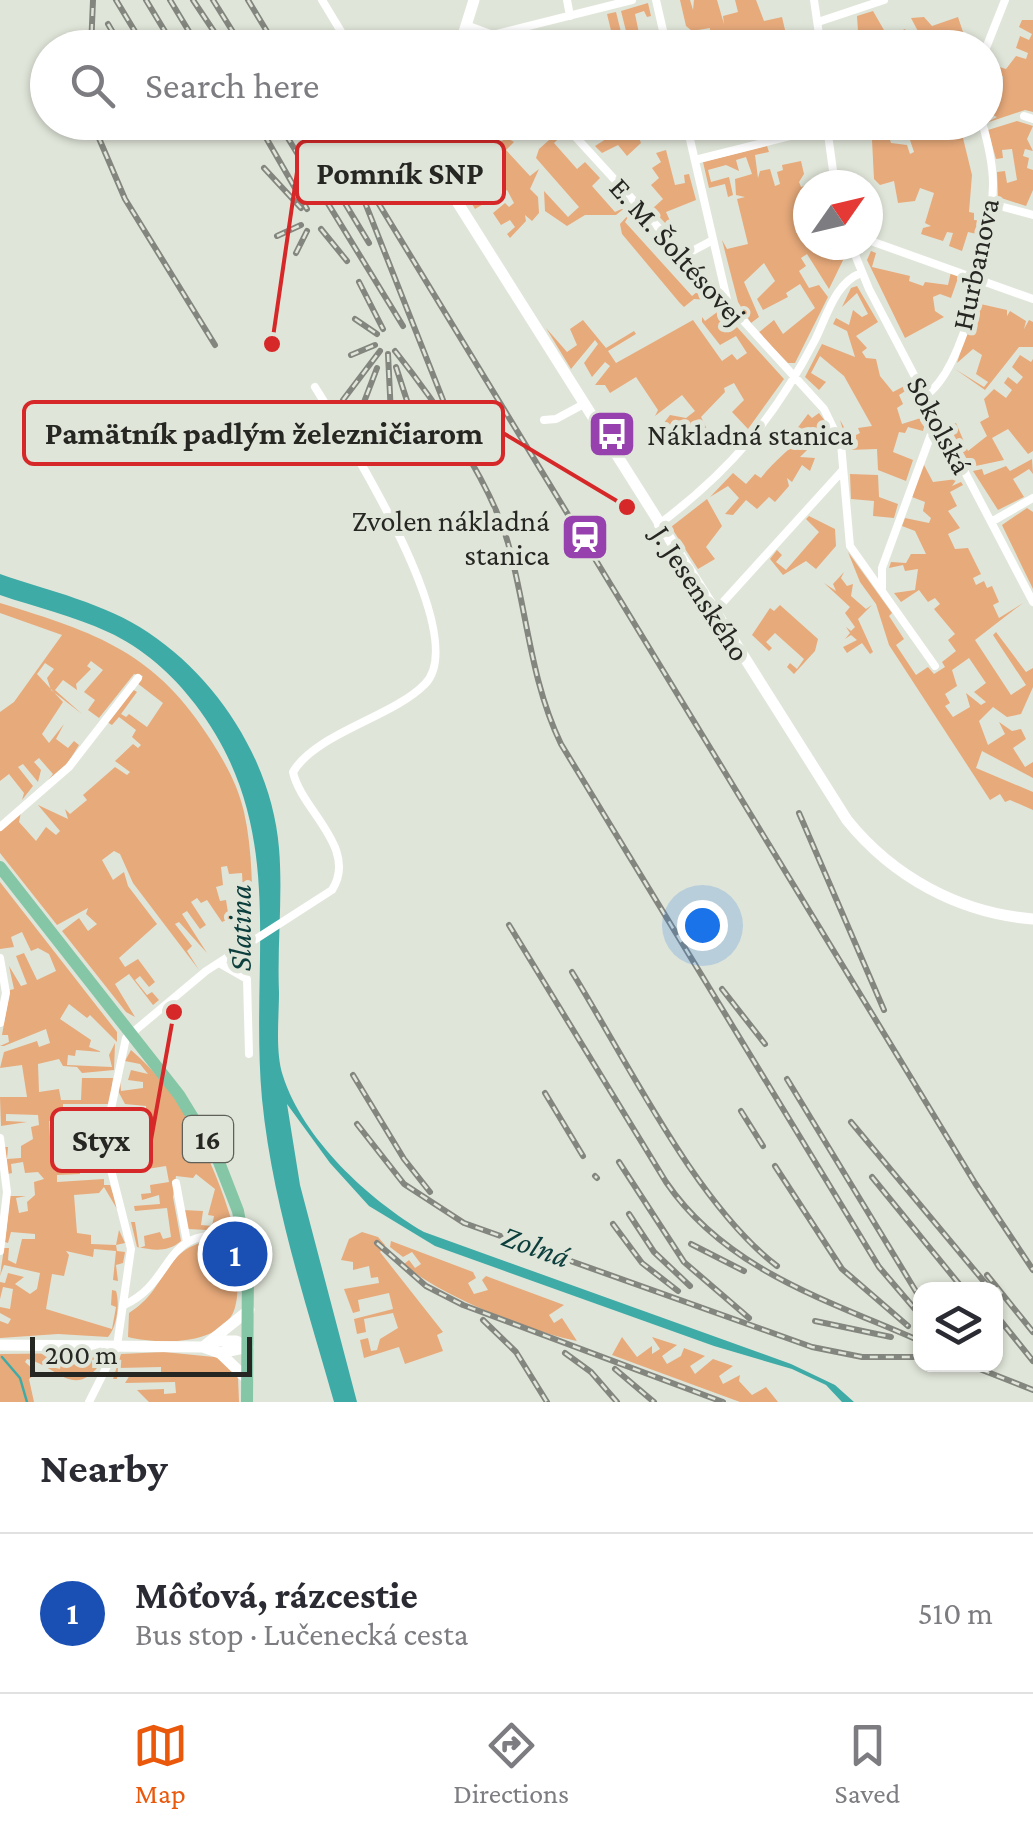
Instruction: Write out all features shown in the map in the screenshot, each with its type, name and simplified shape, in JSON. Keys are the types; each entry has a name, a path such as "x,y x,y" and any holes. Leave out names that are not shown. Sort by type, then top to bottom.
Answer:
{"main road":[{"name":"16","path":"0,867 130,1032 209,1141 231,1190 244,1238 249,1310 246,1402"}],"street":[{"path":"322,0 341,30"},
{"path":"464,30 474,0"},
{"path":"567,0 570,16"},
{"path":"514,30 632,0"},
{"path":"656,0 664,30"},
{"path":"814,0 819,30"},
{"path":"818,22 884,0"},
{"path":"993,30 1005,0"},
{"path":"466,25 480,30"},
{"name":"E. M. Šoltésovej","path":"578,140 795,377 835,426 848,542 860,562"},
{"path":"690,140 729,308"},
{"path":"695,160 770,140"},
{"path":"829,140 833,170"},
{"name":"Hurbanova","path":"926,396 949,370 978,276 992,204 992,162 986,140"},
{"name":"J. Jesenského","path":"432,142 444,182 832,800 867,843 938,894 986,911 1033,919"},
{"path":"992,204 1033,214"},
{"path":"683,256 714,240"},
{"path":"883,245 1033,299"},
{"name":"Sokolská","path":"857,260 1033,602"},
{"path":"658,524 723,473 795,377 844,281 861,273"},
{"path":"89,1402 117,1346 124,1306 130,1235 110,1175 104,1140 120,1059 130,1032 219,963 329,892 339,868 334,846 294,778 294,768 420,688 434,662 410,552 315,387"},
{"path":"544,420 556,419 582,405"},
{"path":"882,591 885,560 937,418"},
{"path":"714,611 842,470"},
{"path":"991,522 1033,498"},
{"path":"860,562 885,560"},
{"path":"860,562 935,666"},
{"path":"0,827 69,766 138,678"},
{"path":"0,958 0,1023"},
{"path":"219,963 247,979 250,1054"},
{"path":"0,1138 6,1204 0,1251"},
{"path":"176,1183 187,1242"},
{"path":"124,1306 148,1292 167,1259 187,1242 219,1236 244,1238"},
{"path":"213,1347 249,1310"},
{"path":"0,1346 248,1347"},
{"path":"213,1347 246,1378"}],"shaded area":[{"path":"680,0 690,0 693,10 694,0 717,0 724,24 723,16 738,12 735,0 756,0 764,21 782,17 785,30 691,30 686,26"},
{"path":"648,3 651,16 647,17 644,11 635,14 638,30 626,30 621,11"},
{"path":"873,11 884,30 858,30 857,16"},
{"path":"616,12 620,30 611,30 607,14"},
{"path":"924,17 932,26 958,17 962,30 917,30 911,18"},
{"path":"1022,20 1033,20 1033,112 1025,110 1003,117 1003,68 1016,56 1026,59 1028,53 1016,48 1020,36 1029,40 1032,34 1019,27"},
{"path":"1017,121 1033,126 1027,139 1033,151 1025,149 1023,156 1029,158 1027,168 1033,170 1033,190 1026,206 998,197 997,172 1005,171 1007,183 1017,180 1012,149 1002,150 1003,158 996,159 991,140 1003,140 1003,125"},
{"path":"485,140 488,147 494,145 491,140 510,140 514,142 506,150 530,176 539,169 530,189 538,197 539,213 532,221 525,215 526,221 510,238 507,234 515,227 510,220 501,225 493,213 505,203 509,207 514,203 507,190 475,209 467,196 480,187 470,176 492,162 484,162 480,156 474,160 471,155 473,166 465,170 461,159 468,156 474,143"},
{"path":"549,140 557,140 554,143 577,169 585,162 600,178 592,186 615,212 626,207 616,215 585,215 567,226 545,211 544,191 568,217 579,207 536,158"},
{"path":"604,140 641,143 627,156 618,145 602,153 595,146"},
{"path":"872,140 907,145 910,154 914,152 910,140 963,140 972,175 969,212 974,213 974,220 983,221 981,235 968,232 962,251 949,246 953,233 947,232 943,241 921,234 923,228 931,226 925,223 934,193 920,188 915,201 898,203 894,181 883,184 883,170 874,170"},
{"path":"767,146 769,152 755,155 758,178 760,171 770,169 775,186 780,184 777,172 783,170 782,165 801,161 803,170 793,170 793,260 802,260 806,266 799,271 809,288 819,285 828,297 795,363 788,363 758,333 774,320 783,334 815,308 800,284 786,293 788,297 763,310 757,299 775,281 764,263 744,282 759,317 751,323 738,302 722,240 727,249 748,244 737,199 745,197 736,195 735,179 752,174 746,157 736,160 739,171 726,165 708,170 711,182 729,177 733,195 728,197 725,184 709,188 703,162"},
{"path":"666,150 675,185 685,183 684,175 689,174 696,200 666,212 671,223 667,225 652,209 663,199 651,185 659,178 652,168 661,162 656,153"},
{"path":"631,212 625,222 692,296 703,287 711,300 694,299 684,307 679,302 622,234 620,224"},
{"path":"811,260 843,260 829,289"},
{"path":"867,260 874,260 872,267 910,276 909,281 923,286 925,282 948,285 951,272 971,281 966,298 967,285 957,281 951,298 940,294 933,297 935,311 944,317 905,338"},
{"path":"857,286 878,322 856,336 867,348 862,352 866,358 876,359 880,376 893,392 910,383 912,387 899,395 903,404 897,408 902,424 927,416 923,431 908,427 905,433 899,432 893,452 913,460 906,481 878,470 877,449 849,450 840,420 850,438 860,433 858,428 872,426 844,376 820,356 811,373 826,382 819,390 805,377 822,344 855,357 847,331 833,324 836,318 849,325 853,310 862,317 868,314 857,293 842,307 851,288"},
{"path":"976,303 1007,310 1007,316 1010,311 1026,321 1024,329 1029,320 1033,322 1033,347 1019,347 985,390 955,369 984,387 988,382 976,374 982,355 973,349 957,363"},
{"path":"718,306 784,379 748,429 732,412 744,400 734,383 724,388 725,392 701,417 711,437 697,445 678,440 663,424 670,415 686,418 695,411 682,395 655,416 658,410 636,377 610,393 605,385 595,385 610,366 605,362 592,377 584,363 598,344 595,340 571,369 546,328 567,352 577,345 570,329 583,320 606,348 634,331 636,334 608,351 616,363 693,320 722,361 732,354 737,360 747,353 736,336 720,345 702,322 702,317 705,321 720,310"},
{"path":"1020,355 1031,362 1033,359 1033,451 1028,454 1008,429 992,438 1004,460 971,467 949,426 956,423 968,451 987,436 980,422 989,417 984,399 994,389 1006,398 1012,390 1004,383 1008,377 1017,384 1023,377 1012,367"},
{"path":"819,413 825,421 818,427 821,432 829,427 835,444 814,443 800,457 815,458 810,471 802,465 792,482 787,478 789,486 775,502 769,497 757,509 746,500 733,515 725,514 739,498 728,486 710,497 733,473 746,484 755,474 761,478 800,439 793,434 808,414 812,418"},
{"path":"1032,459 1033,474 1029,469 1013,479 1024,497 998,510 973,471 982,469 984,475 1006,466 1010,471"},
{"path":"923,463 933,482 957,479 952,486 961,482 963,485 950,492 957,506 948,511 960,528 948,534 955,549 968,548 981,574 973,578 976,585 984,581 987,588 992,586 999,602 993,605 999,618 1023,603 975,640 1011,695 1026,685 993,635 996,632 1026,672 1033,668 1033,687 1021,714 1007,717 993,707 979,721 988,745 1005,734 999,722 1012,731 1021,729 1026,739 1013,748 1025,767 1033,762 1033,778 982,751 976,768 1033,792 1033,810 1010,800 1005,802 1000,794 990,800 889,645 876,604 860,582 848,552 892,613 889,616 904,639 896,645 916,675 928,667 934,674 945,667 942,662 956,651 948,640 955,634 934,609 940,604 935,598 928,602 919,590 901,602 894,593 915,590 918,569 905,571 903,565 889,568 891,562 906,563 911,554 926,554 915,531 902,526 905,518 929,523 931,518 923,511 925,502 912,497","holes":["969,658 986,683 974,692 986,702 981,705 966,693 970,707 953,717 945,706 950,703 945,694 957,686 952,670"]},
{"path":"850,474 878,475 879,497 898,504 894,518 873,516 874,501 851,499"},
{"path":"707,499 722,526 706,547 715,559 698,569 671,527"},
{"path":"1027,508 1033,512 1033,589 1002,525"},
{"path":"809,516 835,529 836,546 816,569 806,561 783,575 770,559 777,550 782,555 776,562 786,570 819,532 806,519"},
{"path":"844,572 841,578 847,586 853,584 851,596 866,609 872,605 858,619 873,652 870,654 862,643 847,653 843,647 857,640 851,635 845,639 850,633 846,627 851,631 855,627 845,613 850,607 824,583 836,591 833,584"},
{"path":"0,603 95,636 146,666 191,711 222,759 241,802 251,857 253,934 243,941 234,929 245,927 242,873 229,874 227,866 221,867 223,885 216,887 220,901 226,900 229,919 222,922 207,900 201,903 197,898 191,902 206,925 200,929 187,911 182,914 207,953 179,922 175,924 192,946 187,951 199,970 133,883 120,854 114,851 102,860 113,880 124,872 128,886 157,924 119,958 125,967 138,959 155,982 149,987 140,976 135,980 147,995 152,992 159,1000 153,1005 129,974 115,984 135,1017 126,1012 62,931 79,918 88,931 97,924 86,914 88,908 57,925 0,853 0,831 21,812 19,822 36,841 46,827 56,835 60,831 38,805 68,819 65,809 70,814 87,800 83,795 115,767 127,775 130,772 115,761 133,744 138,748 141,745 132,737 136,730 119,717 112,725 107,722 132,689 137,692 121,714 129,714 147,727 163,703 137,683 143,676 134,674 99,718 88,710 95,700 84,692 103,670 91,661 87,666 91,669 76,684 77,690 63,680 55,690 82,714 54,692 63,702 42,734 49,743 64,724 56,739 68,748 74,741 79,745 67,764 46,783 53,774 39,758 34,762 41,770 38,782 23,764 18,767 33,786 22,800 24,793 9,774 0,781 0,712 14,702 62,635 0,613","holes":["45,663 54,669 47,678 51,689 37,674"]},
{"path":"780,605 818,639 815,651 794,674 787,667 790,663 797,669 804,659 775,633 766,642 772,648 769,651 752,635 770,608 774,611"},
{"path":"0,882 117,1032 117,1042 90,1015 87,1018 69,1004 60,1019 91,1040 89,1047 102,1052 76,1050 75,1056 68,1055 67,1065 112,1067 109,1055 115,1043 114,1070 82,1073 77,1067 63,1066 59,1059 38,1064 39,1092 59,1089 61,1100 81,1100 82,1078 113,1078 110,1104 63,1104 63,1120 49,1121 50,1137 66,1137 67,1146 90,1145 90,1155 62,1158 62,1164 79,1163 80,1174 57,1175 57,1182 104,1179 120,1214 104,1187 99,1193 74,1195 77,1233 91,1235 91,1244 116,1245 117,1251 125,1252 123,1263 116,1265 118,1281 113,1280 116,1251 94,1249 93,1257 66,1251 69,1255 64,1276 52,1274 46,1309 112,1329 116,1307 111,1305 112,1290 116,1291 117,1315 114,1327 108,1337 58,1334 0,1338 0,1321 8,1324 11,1319 0,1313 0,1307 10,1309 13,1289 3,1287 0,1299 0,1282 5,1283 8,1273 24,1277 15,1284 30,1294 37,1289 40,1273 4,1265 0,1276 4,1248 9,1248 8,1260 16,1264 22,1239 35,1239 35,1234 11,1232 8,1243 5,1242 10,1196 26,1196 16,1198 19,1213 28,1211 27,1202 35,1195 34,1182 44,1179 38,1172 25,1173 23,1162 11,1164 12,1173 8,1174 5,1147 7,1159 21,1158 21,1146 33,1139 31,1127 39,1125 38,1115 6,1114 6,1121 27,1122 1,1126 0,1097 27,1097 22,1065 0,1068 4,1052 37,1041 39,1047 50,1043 46,1029 0,1046 9,1042 8,1035 2,1035 10,990 14,989 9,966 21,986 27,984 16,956 24,953 37,980 56,971 49,954 38,948 31,951 22,932 11,937 14,947 0,949"},
{"path":"131,1050 165,1086 205,1152 232,1222 225,1231 188,1229 182,1210 203,1211 201,1225 212,1226 214,1216 208,1215 215,1189 196,1174 193,1178 176,1176 173,1197 181,1241 165,1249 140,1248 145,1246 144,1236 160,1232 163,1239 171,1237 167,1208 135,1211 134,1206 160,1204 159,1195 142,1200 141,1194 151,1193 150,1185 169,1182 166,1166 141,1170 138,1148 151,1146 148,1124 112,1130 114,1117 121,1118 122,1112 146,1112 146,1106 125,1104 118,1091 120,1078 121,1091 143,1088 143,1082 128,1080 131,1070 148,1074 140,1064 125,1061"},
{"path":"131,1222 135,1222 137,1247"},
{"path":"119,1230 125,1243 116,1245"},
{"path":"362,1232 378,1237 385,1245 380,1252 443,1332 437,1335 443,1351 405,1364 399,1347 364,1358 360,1340 368,1338 371,1351 377,1350 380,1339 398,1328 393,1313 364,1319 366,1332 357,1334 354,1319 393,1309 389,1293 358,1300 360,1311 353,1313 344,1289 379,1283 378,1277 371,1278 369,1266 353,1270 353,1262 341,1260 349,1239"},
{"path":"228,1241 236,1250 237,1296 231,1317 221,1328 191,1339 157,1341 128,1337 129,1313 152,1292 173,1261 193,1246"},
{"path":"391,1241 473,1272 476,1278 468,1283 474,1294 488,1290 482,1280 486,1276 564,1305 549,1315 554,1323 562,1318 577,1341 511,1321 438,1288 404,1264 409,1260 415,1268 421,1264 412,1252 403,1257 390,1247"},
{"path":"622,1337 637,1357 652,1346 652,1354 660,1349 652,1337 677,1345 662,1356 667,1364 681,1356 684,1348 705,1356 690,1366 695,1374 713,1359 733,1366 719,1376 723,1384 740,1375 739,1381 752,1395 766,1387 778,1402 740,1402 612,1355"},
{"path":"164,1352 224,1358 238,1377 239,1402 149,1402 137,1390 164,1389 164,1394 176,1393 175,1382 125,1383 130,1375 161,1374 161,1367 118,1368 117,1379 113,1379 121,1354"},
{"path":"97,1353 103,1360 84,1379 75,1380 27,1359 25,1362 37,1373 29,1379 34,1402 0,1402 0,1354"}],"water":[{"path":"0,574 95,606 149,633 198,674 238,726 266,785 279,848 278,1035 283,1076 306,1122 340,1166 382,1203 424,1232 791,1364 835,1385 854,1402 842,1402 826,1385 792,1369 714,1346 435,1246 369,1206 330,1163 287,1104 300,1185 357,1402 334,1402 291,1252 267,1138 259,1046 259,894 255,846 244,798 225,751 195,704 167,672 108,632 0,595"}],"waterway":[{"path":"2,1357 20,1378 27,1402"}],"railway":[{"path":"92,30 93,0"},
{"path":"116,0 134,30"},
{"path":"146,0 164,30"},
{"path":"170,0 188,30"},
{"path":"193,0 213,30"},
{"path":"213,0 232,30"},
{"path":"248,0 266,30"},
{"path":"108,24 112,30"},
{"path":"100,140 125,199 215,345"},
{"path":"267,140 307,209"},
{"path":"289,140 403,326"},
{"path":"307,140 369,243"},
{"path":"340,140 975,1183 1033,1270"},
{"path":"264,168 301,208"},
{"path":"364,200 443,400"},
{"path":"277,236 301,225"},
{"path":"321,229 347,261"},
{"path":"296,253 307,231"},
{"path":"359,282 383,329"},
{"path":"355,319 377,334"},
{"path":"351,355 375,345"},
{"path":"343,400 380,351"},
{"path":"395,351 460,443 500,519 542,695 561,744 879,1267 913,1307"},
{"path":"388,354 391,415"},
{"path":"396,367 410,410"},
{"path":"361,410 377,368"},
{"path":"799,813 884,1010"},
{"path":"509,925 666,1182 690,1212 718,1238 781,1279 913,1338"},
{"path":"572,972 691,1169 747,1239 777,1266"},
{"path":"722,989 765,1044"},
{"path":"353,1075 404,1159 430,1192"},
{"path":"787,1079 913,1286"},
{"path":"545,1093 583,1156"},
{"path":"741,1111 763,1146"},
{"path":"851,1122 984,1282"},
{"path":"357,1124 404,1184 464,1223 812,1347 862,1357 913,1357"},
{"path":"619,1162 684,1262 749,1318"},
{"path":"775,1166 842,1269 908,1326"},
{"path":"872,1177 957,1282"},
{"path":"629,1214 654,1252 690,1286"},
{"path":"613,1224 642,1263 678,1291"},
{"path":"377,1243 426,1286 463,1305 723,1402"},
{"path":"691,1244 744,1271"},
{"path":"987,1275 1033,1332"},
{"path":"483,1320 516,1352 547,1402"},
{"path":"815,1321 891,1337"},
{"path":"1003,1324 1033,1361"},
{"path":"565,1353 591,1372 617,1402"},
{"path":"615,1369 654,1402"},
{"path":"987,1372 1033,1390"}],"place":[{"name":"Pomník SNP","path":"272,344"},
{"name":"Nákladná stanica","path":"612,434"},
{"name":"Pamätník padlým železničiarom","path":"627,507"},
{"name":"Zvolen nákladná stanica","path":"585,537"},
{"name":"Styx","path":"174,1012"},
{"name":"Môťová, rázcestie","path":"235,1254"}],"water label":[{"name":"Slatina","path":"240,928"},
{"name":"Zolná","path":"536,1246"}]}
